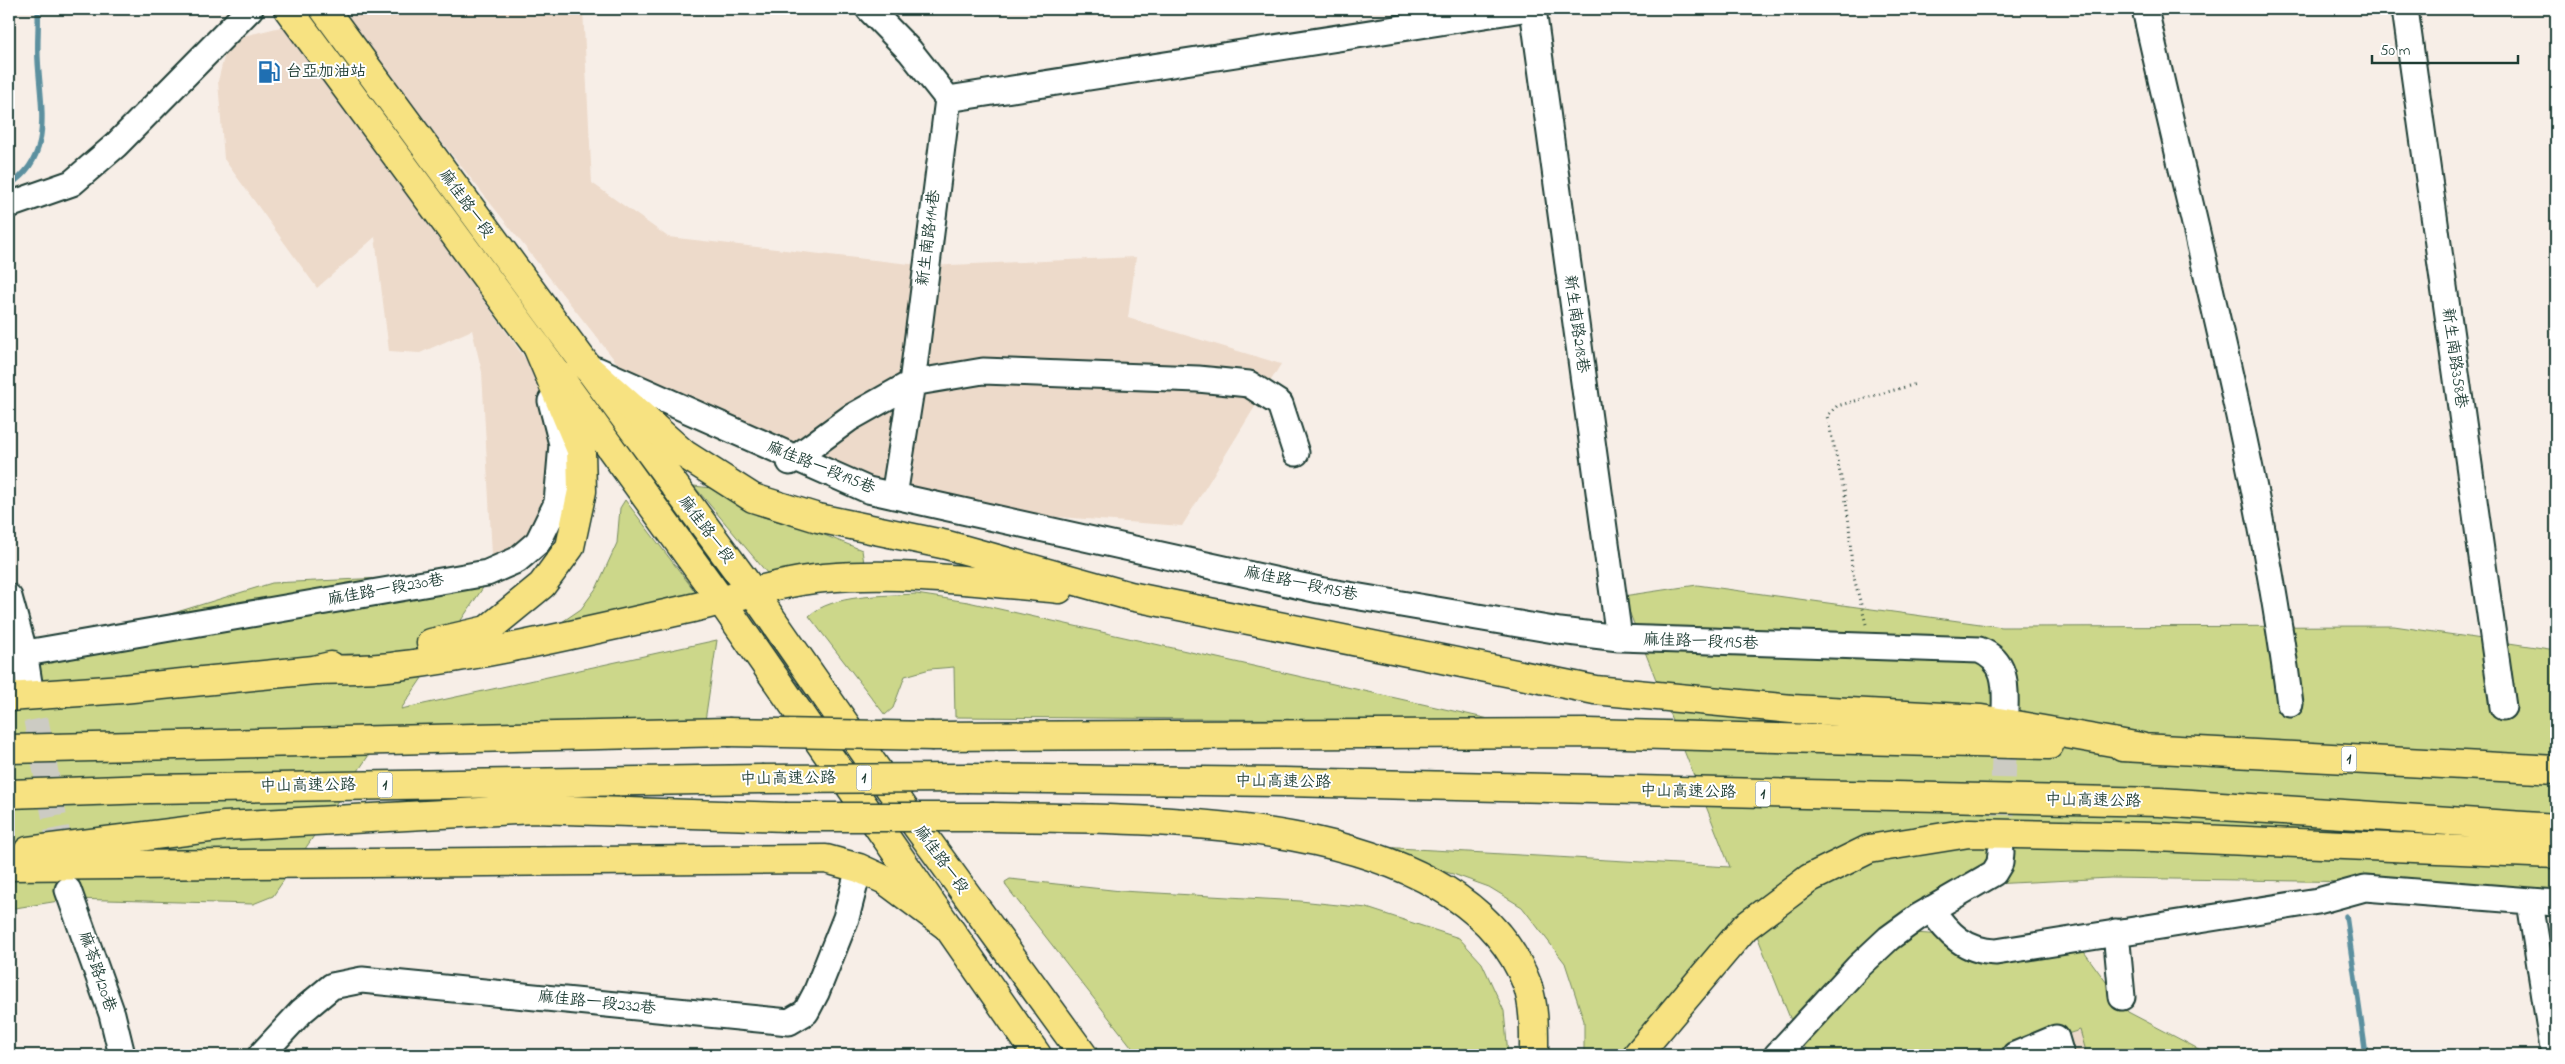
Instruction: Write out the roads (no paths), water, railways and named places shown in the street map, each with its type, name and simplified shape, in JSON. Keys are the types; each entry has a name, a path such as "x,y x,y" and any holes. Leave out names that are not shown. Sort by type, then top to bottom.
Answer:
{"main road":[{"name":"麻佳路一段","path":"288,9 537,346 722,602 1037,1055"},
{"name":"麻佳路一段","path":"324,9 582,364 753,592 904,810 1082,1055"},
{"path":"314,670 487,630 542,585 570,547 582,491 581,450 537,346"},
{"path":"582,364 684,454 753,498 818,518 947,545 1130,596 1595,690 1792,709 1981,719 2141,748"},
{"path":"19,690 122,689 314,670 396,666 526,644 722,602 772,586 824,578 884,575 932,577 1130,596"},
{"name":"1","path":"9,749 728,732 933,736 1589,733 2141,748 2556,770"},
{"name":"中山高速公路","path":"9,794 149,789 968,778 1285,782 2160,802 2556,828"},
{"path":"9,854 225,826 534,808 786,817 994,817 1128,820 1230,826 1334,846 1402,866 1446,891 1481,918 1512,954 1527,985 1534,1020 1534,1055"},
{"path":"1637,1055 1745,926 1810,878 1869,849 1969,833 2156,837 2556,854"},
{"path":"9,866 826,858 859,868 886,880 948,927"}],"lane":[{"path":"9,205 72,183 116,145 225,32 250,9"},
{"path":"869,9 910,51 948,100 1523,9"},
{"name":"新生南路218巷","path":"1534,9 1619,638"},
{"path":"2145,9 2236,409 2279,617 2290,704"},
{"name":"新生南路358巷","path":"2405,9 2503,707"},
{"name":"新生南路114巷","path":"894,496 912,383 948,100"},
{"name":"麻佳路一段230巷","path":"17,653 487,574 517,560 538,542 556,503 562,444 537,346"},
{"name":"麻佳路一段195巷","path":"582,364 844,480 894,496 1318,590 1560,631 1619,638 1979,650 1987,653 2002,669 2006,694 2005,710"},
{"path":"790,462 850,418 912,383 983,371 1198,379 1249,384 1280,404 1296,453"},
{"path":"9,596 17,653 19,690"},
{"path":"1776,1055 1873,952 1906,924 1994,873 2000,863 2001,852"},
{"name":"麻佳路一段232巷","path":"261,1055 302,1011 332,986 362,980 789,1022 806,1012 816,993 846,918 859,868"},
{"path":"1931,910 1952,937 1963,944 1985,952 2007,951 2318,901 2366,888 2556,903"},
{"name":"麻苓路120巷","path":"68,890 112,1014 122,1055"},
{"path":"2530,902 2554,1055"},
{"path":"2116,932 2122,998"},
{"path":"2015,1055 2056,1038 2061,1055"}],"waterway":[{"path":"9,185 24,173 33,160 39,145 42,112 38,53 38,9"},
{"path":"2346,916 2366,1055"}],"tunnel":[{"path":"29,683 64,868"},
{"path":"2001,852 2005,725"}],"place":[{"name":"台亞加油站","path":"269,72"}]}
